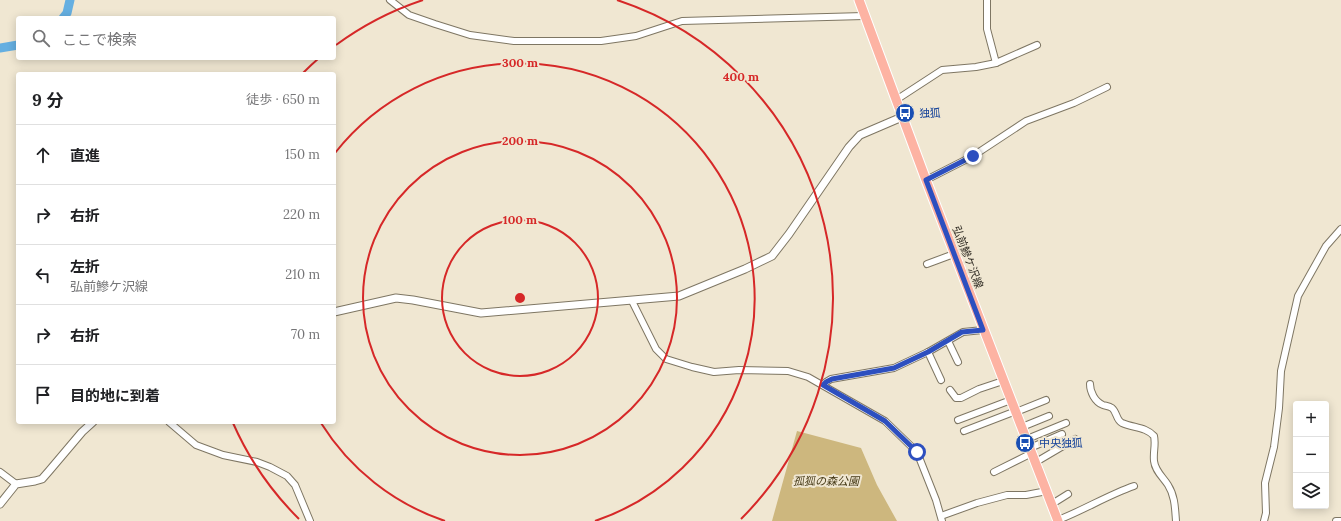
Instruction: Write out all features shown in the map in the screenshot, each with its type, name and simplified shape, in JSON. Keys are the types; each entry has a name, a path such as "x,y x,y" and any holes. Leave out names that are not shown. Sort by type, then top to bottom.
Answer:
{"main road":[{"name":"弘前鰺ケ沢線","path":"859,0 983,330 1058,521"}],"street":[{"path":"390,0 409,15 435,24 470,34 514,41 601,41 636,36 682,21 864,16"},
{"path":"987,0 987,29 996,62"},
{"path":"896,100 942,70 976,67 996,62 1037,45"},
{"path":"926,180 973,156 1026,121 1074,103 1107,87"},
{"path":"336,312 396,298 481,313 679,296 745,269 772,256 849,147 860,135 902,117"},
{"path":"1264,521 1266,513 1265,483 1274,447 1279,408 1281,371 1298,296 1326,246 1341,229"},
{"path":"927,264 954,254"},
{"path":"632,301 656,349 666,359 714,372 747,370 788,371 808,377 885,421 917,452 927,475 942,518 977,503 1006,495 1026,495 1046,491"},
{"path":"823,385 832,379 894,368 928,352 962,332 983,330"},
{"path":"948,341 958,362"},
{"path":"928,352 941,380"},
{"path":"950,390 956,398 960,398 979,389 1003,381"},
{"path":"1090,384 1094,398 1097,402 1110,407 1121,422 1145,429 1154,436 1156,442 1154,461 1158,473 1168,486 1173,496 1175,502 1176,521"},
{"path":"958,420 1011,400"},
{"path":"964,431 1046,400"},
{"path":"1022,427 1049,416"},
{"path":"994,472 1066,423"},
{"path":"0,504 16,484 42,479 90,424"},
{"path":"171,424 196,445 222,455 257,462 287,476 295,485 310,521"},
{"path":"1030,447 1062,434"},
{"path":"1036,462 1075,439"},
{"path":"0,472 16,484"},
{"path":"1058,521 1134,486"},
{"path":"1052,504 1068,494"},
{"path":"1336,521 1341,521"}],"green space":[{"name":"孤狐の森公園","path":"797,431 861,448 877,485 897,521 772,521"}],"waterway":[{"path":"65,16 67,13 70,0"},
{"path":"0,48 16,45"}],"place":[{"name":"独狐","path":"905,113"},
{"name":"中央独狐","path":"1025,443"}],"route":[{"path":"917,452 885,421 823,385 832,379 894,368 928,352 962,332 983,330 926,180 973,156"}]}
